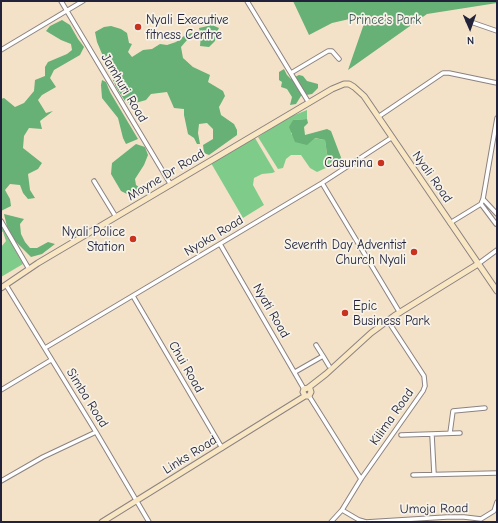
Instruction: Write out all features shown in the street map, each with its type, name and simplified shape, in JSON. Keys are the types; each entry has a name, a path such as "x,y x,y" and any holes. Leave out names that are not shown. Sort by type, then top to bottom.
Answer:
{"main road":[{"name":"Moyne Dr Road","path":"1,288 29,269 116,217 332,89 344,84"},
{"name":"Nyali Road","path":"344,84 350,84 359,91 497,291"},
{"name":"Links Road","path":"102,522 290,406 371,333 478,264"}],"street":[{"name":"Jamhuri Road","path":"61,1 171,185"},
{"path":"1,50 83,1"},
{"path":"247,1 309,103"},
{"path":"468,21 497,31"},
{"path":"291,73 330,50 339,59"},
{"path":"378,117 443,73 497,83"},
{"path":"450,222 481,204 497,118"},
{"name":"Nyoka Road","path":"45,348 322,183 391,138"},
{"path":"491,151 497,151"},
{"path":"94,181 116,217"},
{"path":"322,183 400,313"},
{"path":"483,199 497,214"},
{"path":"481,204 496,224"},
{"path":"1,222 29,269"},
{"name":"Nyati Road","path":"220,244 295,372 361,479"},
{"path":"478,264 497,250"},
{"name":"Simba Road","path":"6,285 149,522"},
{"name":"Chui Road","path":"134,296 222,448"},
{"name":"Kilima Road","path":"331,522 342,510 361,479 423,391 425,384 424,376 388,321"},
{"path":"316,345 329,366"},
{"path":"295,372 323,356"},
{"path":"1,390 52,360"},
{"path":"450,434 453,411 485,408"},
{"path":"1,481 43,457 96,432"},
{"path":"401,435 460,433"},
{"path":"432,435 434,474"},
{"path":"413,476 434,474 497,473"},
{"name":"Umoja Road","path":"342,510 359,520 366,522 447,517 481,519 494,510 497,502"}],"green space":[{"name":"Prince's Park","path":"293,1 497,1 497,3 427,14 348,70 367,15 332,23 309,35"},
{"path":"62,20 70,25 84,47 80,55 54,70 50,78 56,87 42,95 38,100 46,113 53,111 40,121 42,129 29,128 24,136 23,148 42,163 38,169 28,174 30,190 35,198 28,199 23,193 20,185 10,184 5,190 10,199 11,206 1,211 1,99 4,98 15,107 24,103 34,91 35,80 45,76 45,67 48,62 67,54 72,50 71,44 46,31 50,26"},
{"path":"212,25 219,28 215,41 209,47 200,46 201,35 199,28"},
{"path":"111,26 121,29 127,33 129,43 132,44 128,52 132,57 143,50 152,49 160,44 167,45 176,42 184,36 194,32 181,47 183,58 193,67 210,75 208,82 223,91 225,96 219,107 221,115 234,124 237,130 237,135 209,155 204,153 203,145 213,139 213,129 207,123 199,124 198,133 200,144 197,144 194,138 188,134 184,109 174,108 167,92 151,94 146,100 132,104 125,101 116,87 97,42 95,32 104,27"},
{"path":"284,69 291,79 299,75 303,76 307,81 318,84 318,88 312,94 301,96 296,104 290,105 292,97 287,89 281,87 282,82 279,80 279,72"},
{"path":"102,80 106,82 110,92 138,139 126,144 118,118 102,98"},
{"path":"307,110 307,119 293,120 291,134 325,140 327,154 331,164 317,172 310,168 301,155 291,155 286,159 283,168 278,169 258,137 287,118"},
{"path":"307,119 308,123 304,127 305,135 327,129 331,131 342,160 331,164 327,154 325,140 315,138 307,145 295,142 289,127 293,120"},
{"path":"255,138 275,172 262,174 254,178 253,185 264,205 243,218 211,163"},
{"path":"136,144 145,147 148,155 144,165 135,179 136,185 139,187 138,193 127,194 121,191 111,174 112,163"},
{"path":"4,214 24,219 20,224 21,234 30,248 37,248 48,242 55,244 42,254 31,257 9,235"},
{"path":"1,226 23,264 1,277 1,247 6,241 3,232 1,231"}],"place":[{"name":"Nyali Executive fitness Centre","path":"138,27"},
{"name":"Casurina","path":"381,163"},
{"name":"Nyali Police Station","path":"133,239"},
{"name":"Seventh Day Adventist Church Nyali","path":"414,252"},
{"name":"Epic Business Park","path":"345,313"}]}
